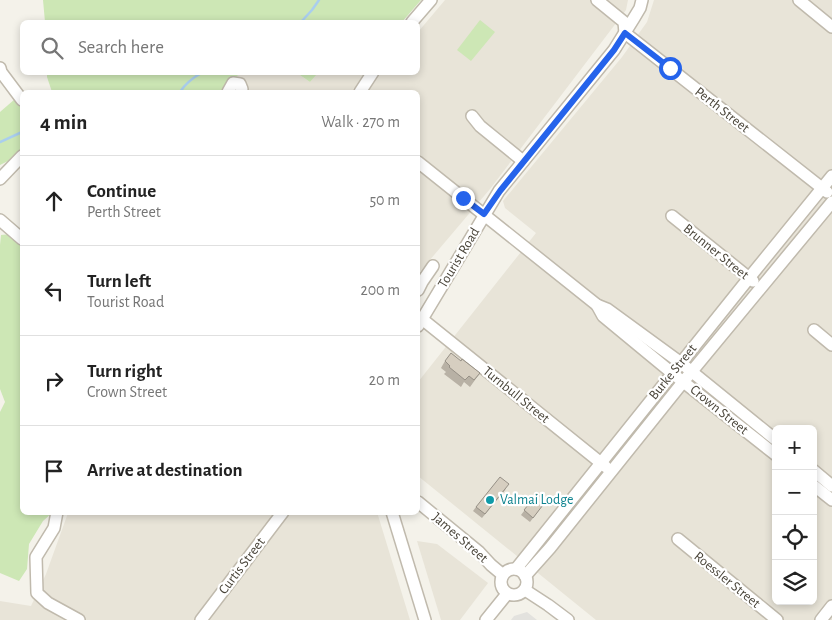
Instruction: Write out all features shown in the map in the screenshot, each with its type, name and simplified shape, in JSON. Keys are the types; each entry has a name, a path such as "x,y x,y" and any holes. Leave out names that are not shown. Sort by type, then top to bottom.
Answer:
{"street":[{"path":"414,20 431,0"},
{"name":"Perth Street","path":"597,0 624,22 625,33 832,196"},
{"name":"Tourist Road","path":"420,323 484,214 523,161 614,50 640,8 642,0"},
{"path":"799,0 832,27"},
{"path":"0,68 20,97"},
{"path":"361,90 371,75"},
{"path":"229,90 233,83 240,84 242,90"},
{"path":"472,116 480,126 523,161"},
{"path":"0,179 20,158"},
{"name":"Crown Street","path":"420,164 597,305 607,308 681,363 772,437"},
{"name":"Burke Street","path":"520,573 601,463 832,176"},
{"name":"Burke Street","path":"520,573 550,548 760,287 832,202"},
{"name":"Brunner Street","path":"672,216 760,287"},
{"path":"0,220 20,237"},
{"name":"Tourist Road","path":"420,286 433,266"},
{"name":"Tourist Road","path":"420,291 434,298"},
{"name":"Crown Street","path":"597,305 603,316 772,452"},
{"name":"Turnbull Street","path":"420,323 611,471"},
{"path":"814,330 832,344"},
{"path":"817,473 832,486"},
{"path":"817,488 832,500"},
{"name":"James Street","path":"420,504 479,552 502,575"},
{"path":"56,515 54,528 36,557 37,593 48,603 79,620"},
{"name":"Curtis Street","path":"201,620 281,515"},
{"path":"393,515 425,620"},
{"name":"Roessler Street","path":"678,539 777,620"},
{"path":"508,570 520,573 527,583 525,590 515,596 507,594 501,587 502,575 508,570"},
{"path":"525,590 568,620"},
{"path":"486,620 507,594"},
{"path":"821,620 832,606"}],"shaded area":[{"path":"445,0 628,0 626,10 490,189 420,272 420,90 224,90 238,75 300,75 310,82 316,75 420,75 420,30"},
{"path":"654,0 832,0 832,620 596,620 420,478 420,379 536,233 505,208 503,201 622,57 647,22"},
{"path":"67,515 378,515 410,620 0,620 0,601 31,606 46,574"},
{"path":"417,541 437,544 488,583 460,620 441,620"},
{"path":"527,612 537,620 511,620 514,616"}],"green space":[{"path":"43,0 421,0 404,20 45,20"},
{"path":"480,20 495,32 471,61 457,50"},
{"path":"47,75 238,75 224,90 51,90"},
{"path":"300,75 316,75 310,82"},
{"path":"15,99 20,106 20,153 0,165 0,112"},
{"path":"20,233 20,515 50,515 43,521 29,544 27,569 19,581 0,573 0,412 5,402 0,389 1,235"}],"building":[{"path":"451,353 480,373 474,380 469,376 465,380 449,367 445,361"},
{"name":"Valmai Lodge","path":"500,477 509,484 485,514 476,507"},
{"path":"537,494 546,501 533,518 524,510"}],"waterway":[{"path":"303,20 319,0"},
{"path":"181,90 198,75"},
{"path":"0,142 20,133"}],"place":[{"name":"Valmai Lodge","path":"490,500"}],"route":[{"path":"463,198 484,214 523,161 614,50 625,33 670,68"}]}
